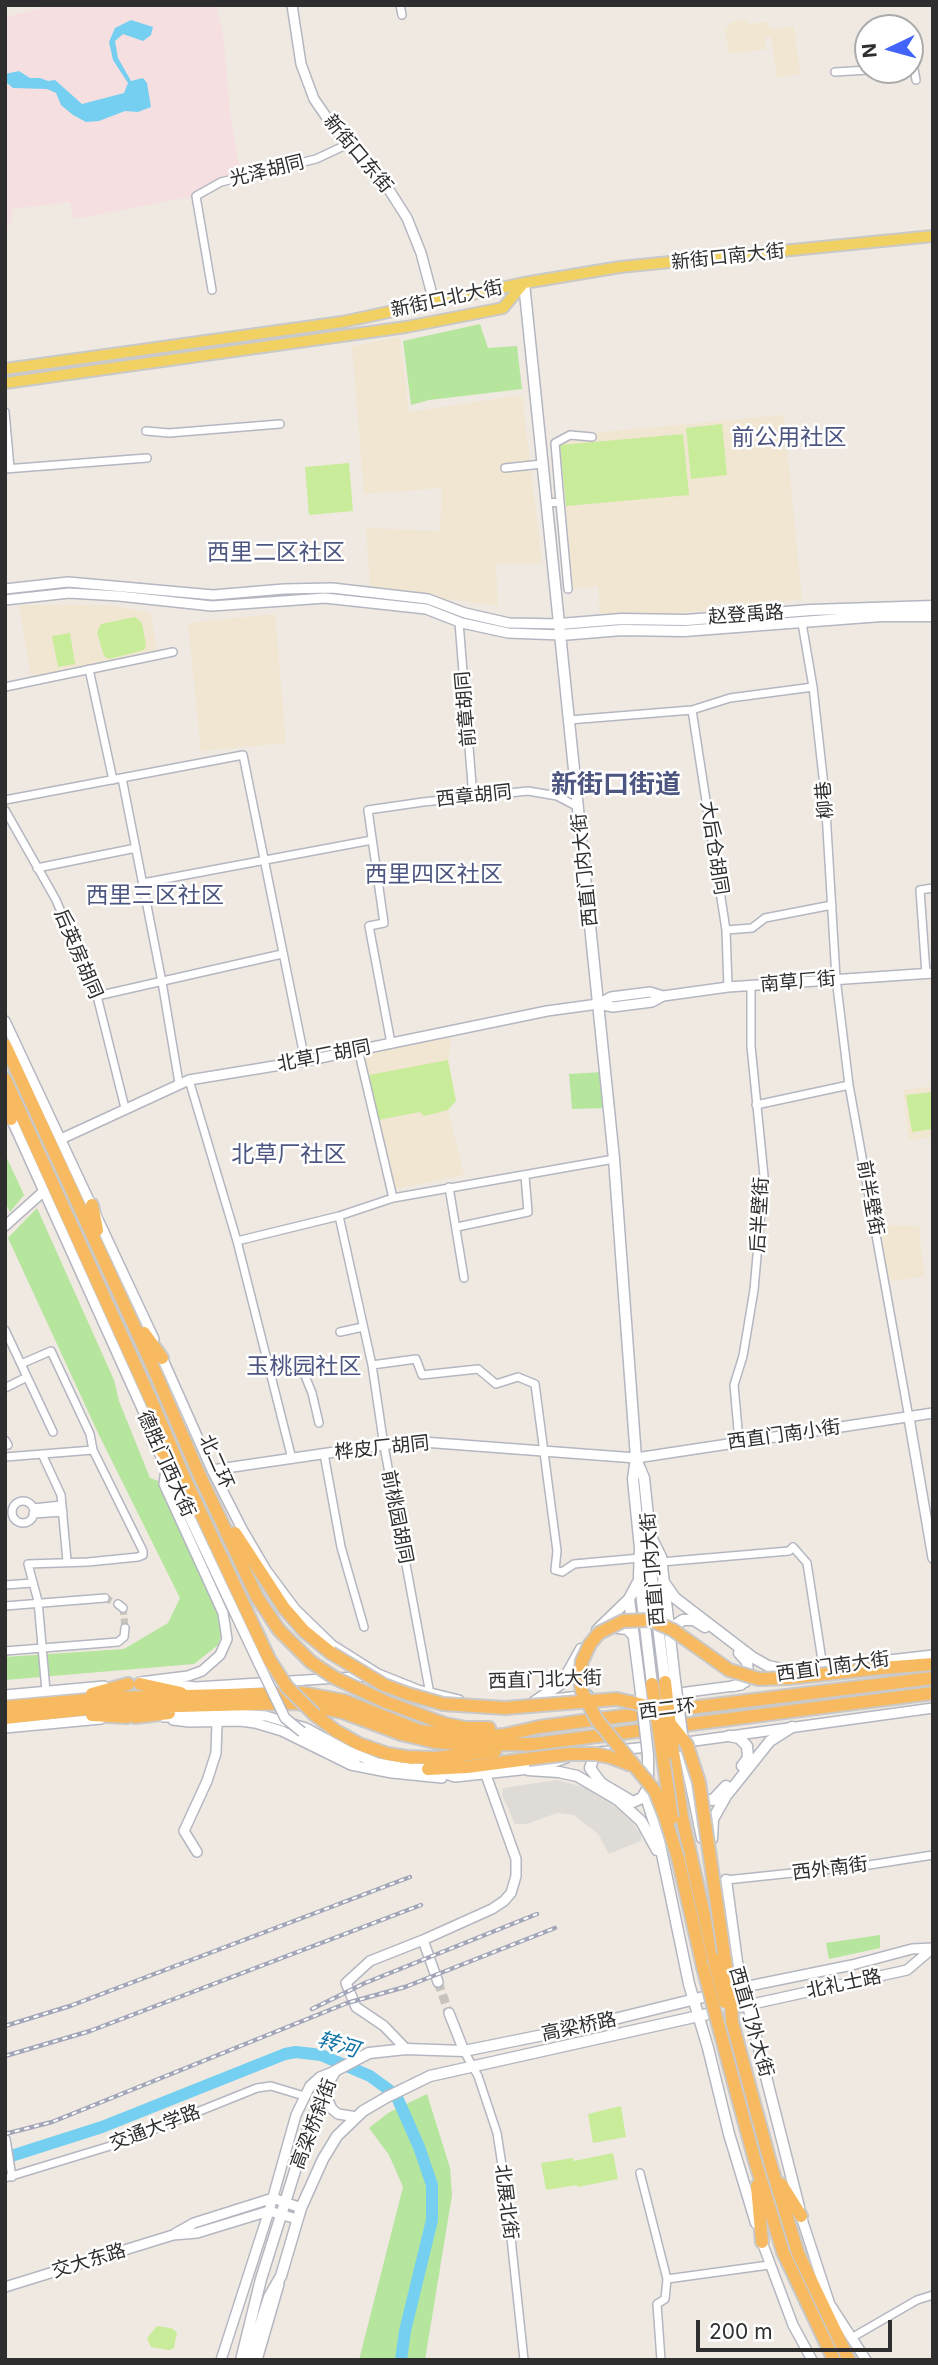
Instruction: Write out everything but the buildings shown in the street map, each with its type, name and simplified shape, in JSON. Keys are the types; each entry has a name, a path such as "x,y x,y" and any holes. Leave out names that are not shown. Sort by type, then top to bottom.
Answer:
{"highway":[{"name":"北二环","path":"5,1045 102,1254 199,1474 265,1610 285,1637 311,1662 335,1678 424,1717 455,1726 476,1728 538,1727"},
{"name":"北二环","path":"8,1085 156,1409 264,1661 315,1715 335,1731 359,1744 405,1757"},
{"path":"8,1085 8,1112"},
{"path":"92,1205 102,1254"},
{"path":"126,1308 162,1358"},
{"path":"154,1442 183,1475"},
{"path":"199,1474 215,1491 235,1533 276,1597 304,1631 359,1672 384,1685 443,1704 505,1708 622,1699 643,1705 668,1721 687,1745 699,1782 732,2001 732,2022"},
{"path":"678,1858 659,1800 649,1783 597,1720 581,1686 581,1666 588,1648 599,1633 618,1622 643,1619 677,1633 725,1667 753,1678 782,1679 933,1664"},
{"name":"西二环","path":"538,1727 933,1678"},
{"name":"西直门外大街","path":"658,1683 678,1858 700,1956 798,2253 849,2360"},
{"name":"西直门外大街","path":"658,1683 684,1826 714,1959 732,2022 736,2063 755,2161 783,2252 834,2360"},
{"path":"63,1701 134,1684 198,1701"},
{"path":"5,1718 293,1692 316,1694 354,1704 417,1730 458,1736 499,1735 538,1727"},
{"name":"西二环","path":"405,1757 456,1756 933,1693"},
{"path":"5,1707 63,1701 307,1704 342,1712 405,1736 435,1742 471,1745 532,1744"},
{"path":"53,1714 131,1717 162,1714 198,1701"},
{"path":"428,1769 463,1772 525,1766 569,1754 601,1755 637,1769"},
{"path":"405,1757 463,1772"},
{"path":"755,2161 762,2242"},
{"path":"772,2169 801,2216"}],"main road":[{"name":"新街口南大街","path":"524,283 620,267 933,236"},
{"name":"新街口北大街","path":"5,369 342,322 524,283"},
{"name":"新街口北大街","path":"5,383 406,327 503,307 524,283"},
{"name":"西直门内大街","path":"524,283 614,1159 636,1458 633,1479 640,1580 658,1683"},
{"name":"赵登禹路","path":"561,630 621,619 686,620 811,610 933,606"},
{"name":"赵登禹路","path":"561,630 684,631 881,617 933,616"},
{"name":"西直门内大街","path":"636,1458 644,1478 650,1532 658,1683"},
{"path":"650,1532 661,1562 670,1638"},
{"path":"534,1702 562,1683 587,1641 629,1599 640,1580"},
{"path":"663,1581 677,1600 752,1657 772,1667 791,1671"},
{"path":"629,1599 634,1636"},
{"path":"734,1686 747,1678 747,1662 699,1622 681,1620 674,1627 658,1683 648,1755 647,1790 694,2000 729,2134 762,2242"},
{"path":"591,1696 578,1691 573,1681 578,1663 589,1642 602,1629 610,1627 629,1630 658,1683 684,1752 692,1798 709,1859 726,1880"},
{"path":"726,1880 718,1869 715,1856 712,1831 714,1817 726,1796 767,1744 792,1727"},
{"path":"692,1798 706,1802 715,1799 747,1759 746,1745 739,1738 729,1736"},
{"path":"602,1752 594,1757 590,1767 601,1783 633,1801 642,1798 647,1790"},
{"path":"525,1766 577,1776 618,1800 641,1821 663,1867"},
{"name":"西直门外大街","path":"726,1880 737,1962 801,2216"},
{"name":"高梁桥路","path":"464,2051 578,2028 744,1987"},
{"name":"高梁桥路","path":"473,2066 748,2005"},
{"path":"335,2071 369,2053 406,2049 464,2051"},
{"name":"高梁桥斜街","path":"249,2360 269,2297 281,2276 301,2208 337,2136 360,2114 423,2080 473,2066"},
{"name":"高梁桥斜街","path":"241,2360 261,2279 309,2126 335,2071"}],"street":[{"name":"新街口东街","path":"292,5 300,64 314,99 334,128 386,185 407,218 421,253 434,302"},
{"path":"400,5 402,15"},
{"path":"835,72 854,71"},
{"name":"光泽胡同","path":"212,290 197,196 221,182 316,159 348,144"},
{"path":"5,412 8,468 147,457"},
{"path":"146,431 169,433 280,424"},
{"path":"568,589 555,443 570,435 592,437"},
{"path":"505,468 542,464"},
{"path":"547,503 560,502"},
{"path":"5,589 68,582 213,595 332,588 428,599 465,613 509,623 561,630"},
{"path":"5,600 69,593 212,606 325,598 426,609 459,622 508,633 561,630"},
{"name":"前章胡同","path":"459,622 473,797"},
{"name":"柳巷","path":"802,623 813,687 825,795 836,978"},
{"path":"5,687 173,652"},
{"path":"89,669 113,780"},
{"path":"569,720 692,710 730,698 813,687"},
{"name":"大后仓胡同","path":"692,710 726,930 728,987"},
{"path":"5,800 243,755 305,1061"},
{"path":"122,778 179,1083"},
{"name":"西章胡同","path":"372,840 368,810 528,791 557,796 578,807"},
{"name":"后英房胡同","path":"5,810 56,900 97,996 125,1108"},
{"path":"143,883 372,840 384,923 369,926 391,1042"},
{"path":"37,868 136,848"},
{"path":"929,973 920,890 933,888"},
{"path":"726,930 752,928 765,918 832,905"},
{"path":"97,996 282,954"},
{"name":"南草厂街","path":"598,1004 613,1007 639,1004 652,1002 663,996 728,987 929,973"},
{"name":"前半壁街","path":"836,978 849,1084 909,1418"},
{"name":"后半壁街","path":"739,1441 734,1385 743,1356 754,1290 764,1176 751,1046 751,986"},
{"name":"北草厂胡同","path":"61,1139 190,1080 305,1061 547,1011 598,1004"},
{"name":"德胜门西大街","path":"5,1021 212,1470"},
{"path":"358,1049 393,1198"},
{"path":"190,1080 237,1241 292,1459"},
{"path":"757,1105 849,1084"},
{"name":"德胜门西大街","path":"8,1112 144,1413 166,1469 264,1661 285,1717 292,1726 302,1732 345,1756 383,1772"},
{"path":"237,1241 339,1216 393,1198 614,1159"},
{"path":"457,1227 528,1212 525,1176"},
{"path":"449,1187 464,1278"},
{"path":"5,1226 44,1191"},
{"name":"前桃园胡同","path":"339,1216 372,1365 384,1446 430,1694"},
{"path":"340,1332 363,1327"},
{"path":"5,1330 53,1432"},
{"path":"21,1364 51,1351 91,1436 93,1450 142,1548 142,1555 88,1562 28,1564 38,1604 46,1691"},
{"path":"372,1365 416,1359 422,1375 478,1369 496,1384 518,1377 535,1384 558,1551 555,1570 562,1572 574,1564 640,1558"},
{"path":"269,1370 299,1362 312,1393 319,1423"},
{"path":"5,1388 27,1377"},
{"name":"西直门南小街","path":"636,1458 933,1413"},
{"path":"909,1418 933,1558"},
{"name":"桦皮厂胡同","path":"212,1470 427,1440 636,1458"},
{"path":"5,1457 93,1450"},
{"path":"42,1454 59,1488 68,1561"},
{"path":"324,1454 341,1547 364,1627"},
{"path":"134,1684 200,1672 217,1658 226,1641 223,1613 164,1484 166,1469"},
{"name":"西直门北大街","path":"212,1470 255,1551 290,1603 332,1644 382,1676 430,1694 489,1703 591,1696 640,1697 734,1686"},
{"path":"20,1501 28,1502 33,1511 30,1520 23,1523 16,1521 9,1513 20,1501"},
{"path":"33,1511 62,1508"},
{"path":"661,1562 789,1551 793,1547 807,1563 823,1667"},
{"path":"5,1585 32,1583"},
{"path":"5,1606 105,1598"},
{"path":"5,1651 118,1642 124,1637 125,1628"},
{"name":"西直门南大街","path":"734,1686 791,1671 933,1655"},
{"path":"5,1695 134,1684 156,1683 193,1687 382,1676"},
{"path":"162,1717 184,1722 248,1721 271,1727 341,1761 383,1772 445,1778 463,1772 486,1774 525,1766 546,1766 570,1756 933,1708"},
{"path":"5,1728 131,1717 235,1714 264,1716 306,1728 377,1763 401,1768 428,1769"},
{"path":"197,1852 184,1831 207,1781 216,1753 217,1722"},
{"path":"406,2049 384,2026 356,2007 346,1983 370,1961 499,1905 511,1893 517,1871 514,1852 486,1774"},
{"name":"西外南街","path":"726,1880 846,1868 933,1855"},
{"path":"423,1940 438,1982"},
{"name":"北礼士路","path":"744,1987 852,1965 912,1949 933,1948"},
{"name":"北礼士路","path":"748,2005 907,1970 933,1948"},
{"path":"449,2013 464,2051"},
{"name":"北展北街","path":"464,2051 483,2089 497,2133 524,2360"},
{"name":"高梁桥斜街","path":"221,2360 273,2198 296,2115 310,2086 320,2077 335,2071"},
{"name":"交通大学路","path":"8,2178 120,2143 257,2088 271,2086 304,2096"},
{"path":"324,2091 332,2109 338,2114 360,2114"},
{"path":"7,2142 10,2168 8,2178"},
{"path":"640,2174 667,2279 665,2299 657,2304 661,2360"},
{"path":"273,2198 301,2208"},
{"name":"交大东路","path":"173,2235 194,2222 273,2198"},
{"path":"269,2211 297,2219"},
{"name":"交大东路","path":"5,2287 173,2235 197,2233 269,2211"},
{"name":"西直门外大街","path":"801,2216 828,2301 845,2344 855,2360"},
{"path":"762,2242 809,2360"},
{"path":"667,2279 769,2264"},
{"name":"高梁桥斜街","path":"257,2360 281,2276"},
{"path":"853,2337 917,2300 933,2295"},
{"name":"西直门外大街","path":"828,2301 866,2360"}],"shaded area":[{"path":"54,5 216,5 223,33 230,112 241,177 196,196 74,219 70,202 12,209 12,220 5,228 5,17"},
{"path":"746,20 747,24 768,22 770,29 794,26 800,74 777,78 771,37 764,38 766,49 729,54 725,29 731,22"},
{"path":"400,337 409,412 522,395 542,563 496,564 498,606 370,588 366,528 440,531 442,488 364,494 352,346"},
{"path":"784,415 802,599 735,607 730,602 717,603 712,610 678,613 600,614 598,586 573,589 559,436"},
{"path":"19,605 115,606 150,613 158,653 31,678"},
{"path":"275,614 286,743 201,751 188,623"},
{"path":"452,1037 448,1060 456,1101 448,1110 464,1175 394,1189 361,1053"},
{"path":"933,1086 933,1137 909,1140 903,1090"},
{"path":"880,1225 919,1226 924,1277 888,1281"},
{"path":"557,1780 584,1787 615,1806 632,1821 641,1841 609,1854 598,1834 574,1815 557,1813 527,1824 515,1824 502,1795 503,1788"}],"green space":[{"path":"480,324 488,348 517,346 522,389 429,400 411,405 403,341"},
{"path":"722,424 727,475 691,479 686,428"},
{"path":"683,434 689,495 566,506 560,445"},
{"path":"349,463 353,511 309,515 305,467"},
{"path":"135,617 142,623 146,646 144,650 109,659 104,656 97,633 101,624"},
{"path":"70,633 75,664 58,667 52,636"},
{"path":"448,1060 456,1101 448,1110 424,1116 420,1112 378,1120 369,1075"},
{"path":"603,1072 606,1108 572,1109 569,1074"},
{"path":"933,1092 933,1129 912,1132 906,1095"},
{"path":"5,1154 24,1195 10,1212 5,1202"},
{"path":"37,1208 114,1380 119,1401 150,1478 161,1482 221,1615 222,1631 218,1645 194,1664 5,1680 5,1657 124,1649 168,1623 180,1598 99,1435 8,1238"},
{"path":"880,1935 880,1948 829,1959 826,1943"},
{"path":"427,2094 450,2168 452,2195 425,2360 359,2360 403,2187 389,2155 369,2128 388,2113"},
{"path":"621,2106 626,2137 593,2143 588,2114"},
{"path":"613,2153 618,2179 546,2190 541,2163 573,2158 574,2161"},
{"path":"157,2326 171,2328 177,2332 174,2348 169,2350 151,2347 147,2338"}],"water":[{"path":"131,20 153,27 151,35 143,41 123,34 115,41 118,58 131,81 143,78 147,83 151,107 86,122 61,105 56,93 47,89 13,88 7,83 5,74 19,71 30,78 55,80 82,104 124,93 128,83 113,60 109,42 115,28"}],"waterway":[{"name":"转河","path":"5,2158 102,2127 285,2054 296,2052 321,2055 370,2076 396,2095 432,2185 432,2220 405,2331 401,2360"}],"tunnel":[{"path":"105,1598 118,1604"},
{"path":"123,1608 125,1628"},
{"path":"438,1982 449,2013"}],"railway":[{"path":"5,2026 70,2006 410,1877"},
{"path":"5,2056 90,2031 421,1905"},
{"path":"312,2009 365,1983 537,1914"},
{"path":"5,2134 52,2122 347,2003 405,1987 555,1928"}],"district":[{"name":"前公用社区","path":"789,438"},
{"name":"西里二区社区","path":"276,553"},
{"name":"新街口街道","path":"616,785"},
{"name":"西里四区社区","path":"434,875"},
{"name":"西里三区社区","path":"155,896"},
{"name":"北草厂社区","path":"289,1155"},
{"name":"玉桃园社区","path":"304,1367"}]}
